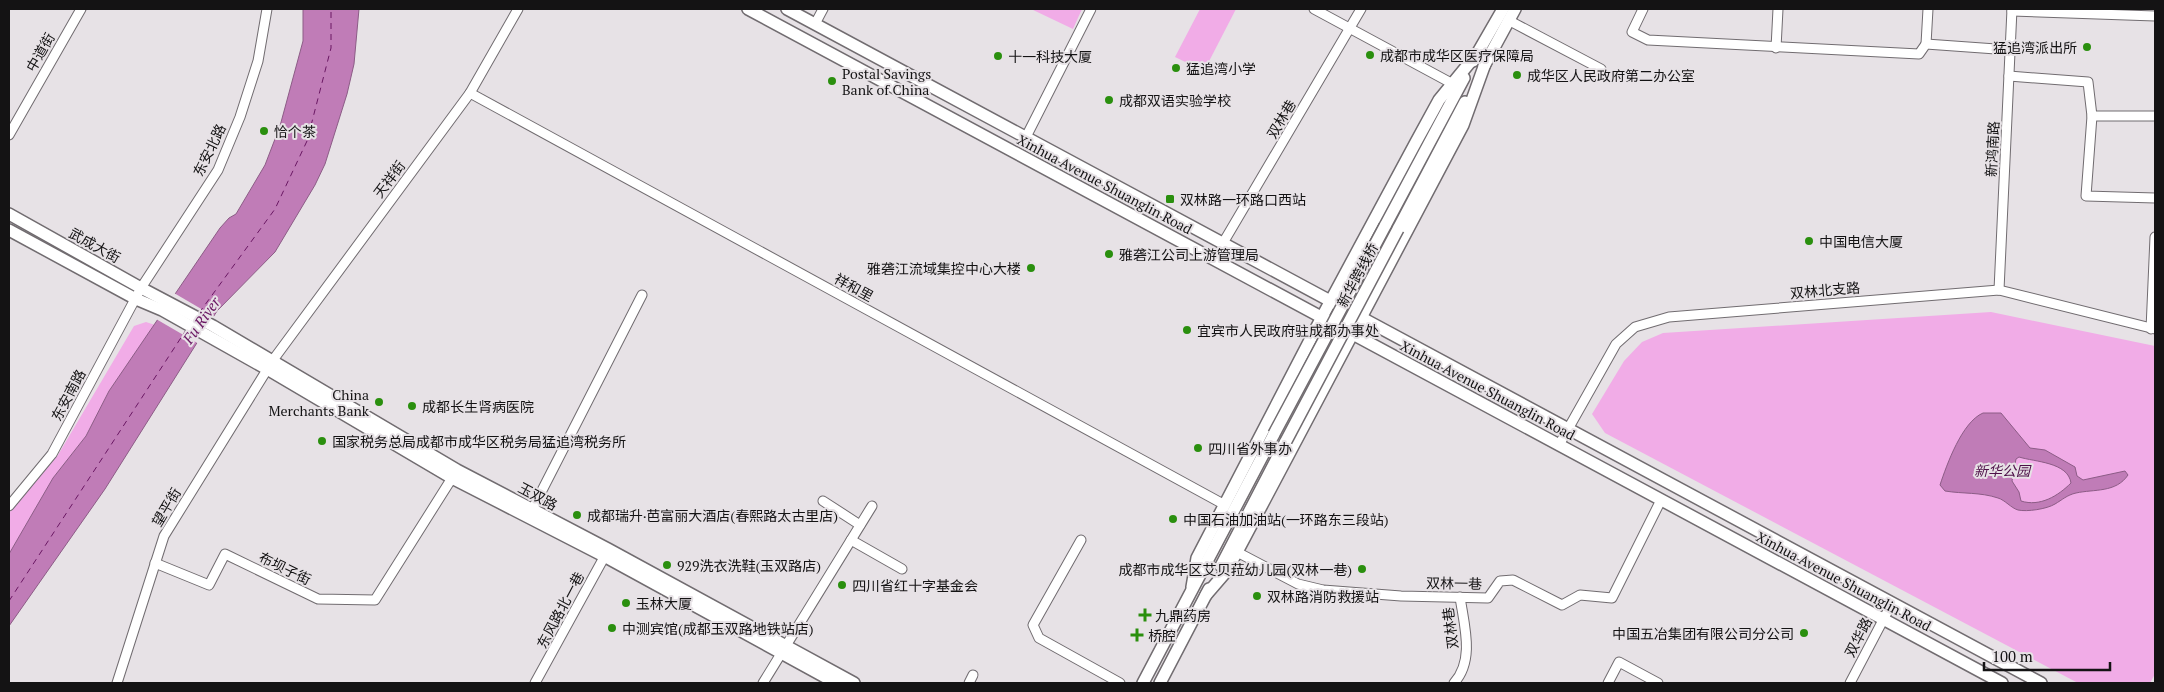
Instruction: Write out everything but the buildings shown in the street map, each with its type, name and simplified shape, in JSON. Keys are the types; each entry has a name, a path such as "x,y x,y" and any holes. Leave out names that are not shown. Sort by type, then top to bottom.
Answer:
{"main road":[{"name":"Xinhua Avenue Shuanglin Road","path":"748,9 2002,683"},
{"name":"Xinhua Avenue Shuanglin Road","path":"787,9 2041,683"},
{"path":"1160,683 1206,595 1225,573 1237,552 1463,125 1481,58 1503,9"},
{"path":"1192,587 1197,558 1322,317 1439,100 1481,58 1515,9"},
{"name":"新华跨线桥","path":"1143,683 1192,587 1385,226 1481,58"},
{"name":"新华跨线桥","path":"1206,595 1398,229 1481,58"},
{"name":"武成大街","path":"9,214 138,294"},
{"name":"武成大街","path":"9,230 165,306"},
{"name":"玉双路","path":"165,306 213,326 452,478 606,553"},
{"name":"玉双路","path":"165,306 208,338 270,364 606,553 783,649 854,683"},
{"name":"玉双路","path":"783,649 836,683"}],"street":[{"name":"中道街","path":"9,135 80,9"},
{"name":"东安北路","path":"138,294 218,170 240,117 258,61 267,9"},
{"name":"天祥街","path":"270,364 470,93 518,9"},
{"path":"815,24 823,9"},
{"path":"1026,137 1091,9"},
{"path":"1314,9 1453,84"},
{"name":"双林巷","path":"1223,244 1361,9"},
{"path":"1643,9 1632,32 1648,40 1919,54 1926,44 1928,9"},
{"path":"1776,48 1778,9"},
{"path":"2012,10 2155,16"},
{"name":"新鸿南路","path":"1999,290 2012,10"},
{"path":"1508,20 1601,69"},
{"path":"1926,44 2010,50"},
{"path":"2009,76 2088,82 2092,116 2086,196 2155,198"},
{"name":"祥和里","path":"470,93 1225,505"},
{"path":"2092,116 2155,116"},
{"path":"2153,329 2155,237"},
{"name":"双林北支路","path":"1559,445 1616,344 1635,327 1669,317 1999,290 2153,329"},
{"name":"东安南路","path":"9,506 52,454 138,294"},
{"path":"532,510 642,296"},
{"name":"望平街","path":"117,683 164,536 270,364"},
{"name":"布坝子街","path":"155,563 209,585 225,554 318,599 375,600 452,478"},
{"name":"双林一巷","path":"1237,552 1298,584 1323,590 1401,596 1488,598 1500,581 1513,580 1562,605 1580,595 1612,598 1661,500"},
{"path":"824,501 860,525"},
{"path":"763,683 872,506"},
{"path":"850,540 902,569"},
{"path":"1081,540 1033,626 1039,638 1120,683"},
{"name":"东风路北一巷","path":"536,683 606,553"},
{"name":"双林巷","path":"1454,683 1458,679 1468,653 1460,597"},
{"name":"双华路","path":"1850,683 1892,603"},
{"path":"1608,683 1619,662 1658,683"}],"green space":[{"path":"1031,9 1082,9 1073,29"},
{"path":"1200,9 1236,9 1204,71 1175,57"},
{"name":"新华公园","path":"1991,312 2155,346 2155,674 2150,683 2078,683 1605,433 1592,414 1624,361 1642,342 1663,333"},
{"path":"146,322 155,325 109,391 86,436 53,478 9,554 9,513 58,455 134,326"}],"water":[{"name":"Fu River","path":"303,9 359,9 354,64 347,94 325,164 315,185 275,252 217,311 105,489 9,626 9,554 53,478 86,436 109,391 220,228 229,218 236,214 265,165 280,126 303,41"},
{"path":"1983,413 2001,413 2030,448 2045,450 2075,467 2077,476 2083,480 2125,471 2128,475 2123,481 2111,488 2073,494 2042,509 2022,511 2013,508 2001,499 1991,496 1945,491 1940,485 1951,455 1962,434 1975,418","holes":["2019,457 2057,467 2069,476 2071,483 2048,499 2035,503 2021,501 2019,492 2012,481 2016,459"]}],"pier":[{"path":"174,293 215,317 199,344 156,319"}],"ferry route":[{"path":"199,313 275,209 307,141 331,48 331,9"},
{"path":"9,601 186,330"}],"place":[{"name":"猛追湾派出所","path":"2087,47"},
{"name":"成都市成华区医疗保障局","path":"1370,55"},
{"name":"十一科技大厦","path":"998,56"},
{"name":"猛追湾小学","path":"1176,68"},
{"name":"成华区人民政府第二办公室","path":"1517,75"},
{"name":"Postal Savings Bank of China","path":"832,81"},
{"name":"成都双语实验学校","path":"1109,100"},
{"name":"恰个茶","path":"264,131"},
{"name":"双林路一环路口西站","path":"1170,199"},
{"name":"中国电信大厦","path":"1809,241"},
{"name":"雅砻江公司上游管理局","path":"1109,254"},
{"name":"雅砻江流域集控中心大楼","path":"1031,268"},
{"name":"宜宾市人民政府驻成都办事处","path":"1187,330"},
{"name":"China Merchants Bank","path":"379,402"},
{"name":"成都长生肾病医院","path":"412,406"},
{"name":"国家税务总局成都市成华区税务局猛追湾税务所","path":"322,441"},
{"name":"四川省外事办","path":"1198,448"},
{"name":"成都瑞升·芭富丽大酒店(春熙路太古里店)","path":"577,515"},
{"name":"中国石油加油站(一环路东三段站)","path":"1173,519"},
{"name":"929洗衣洗鞋(玉双路店)","path":"667,565"},
{"name":"成都市成华区艾贝菈幼儿园(双林一巷)","path":"1362,569"},
{"name":"四川省红十字基金会","path":"842,585"},
{"name":"双林路消防救援站","path":"1257,596"},
{"name":"玉林大厦","path":"626,603"},
{"name":"九鼎药房","path":"1145,615"},
{"name":"中测宾馆(成都玉双路地铁站店)","path":"612,628"},
{"name":"中国五冶集团有限公司分公司","path":"1804,633"},
{"name":"桥腔","path":"1137,635"}]}
